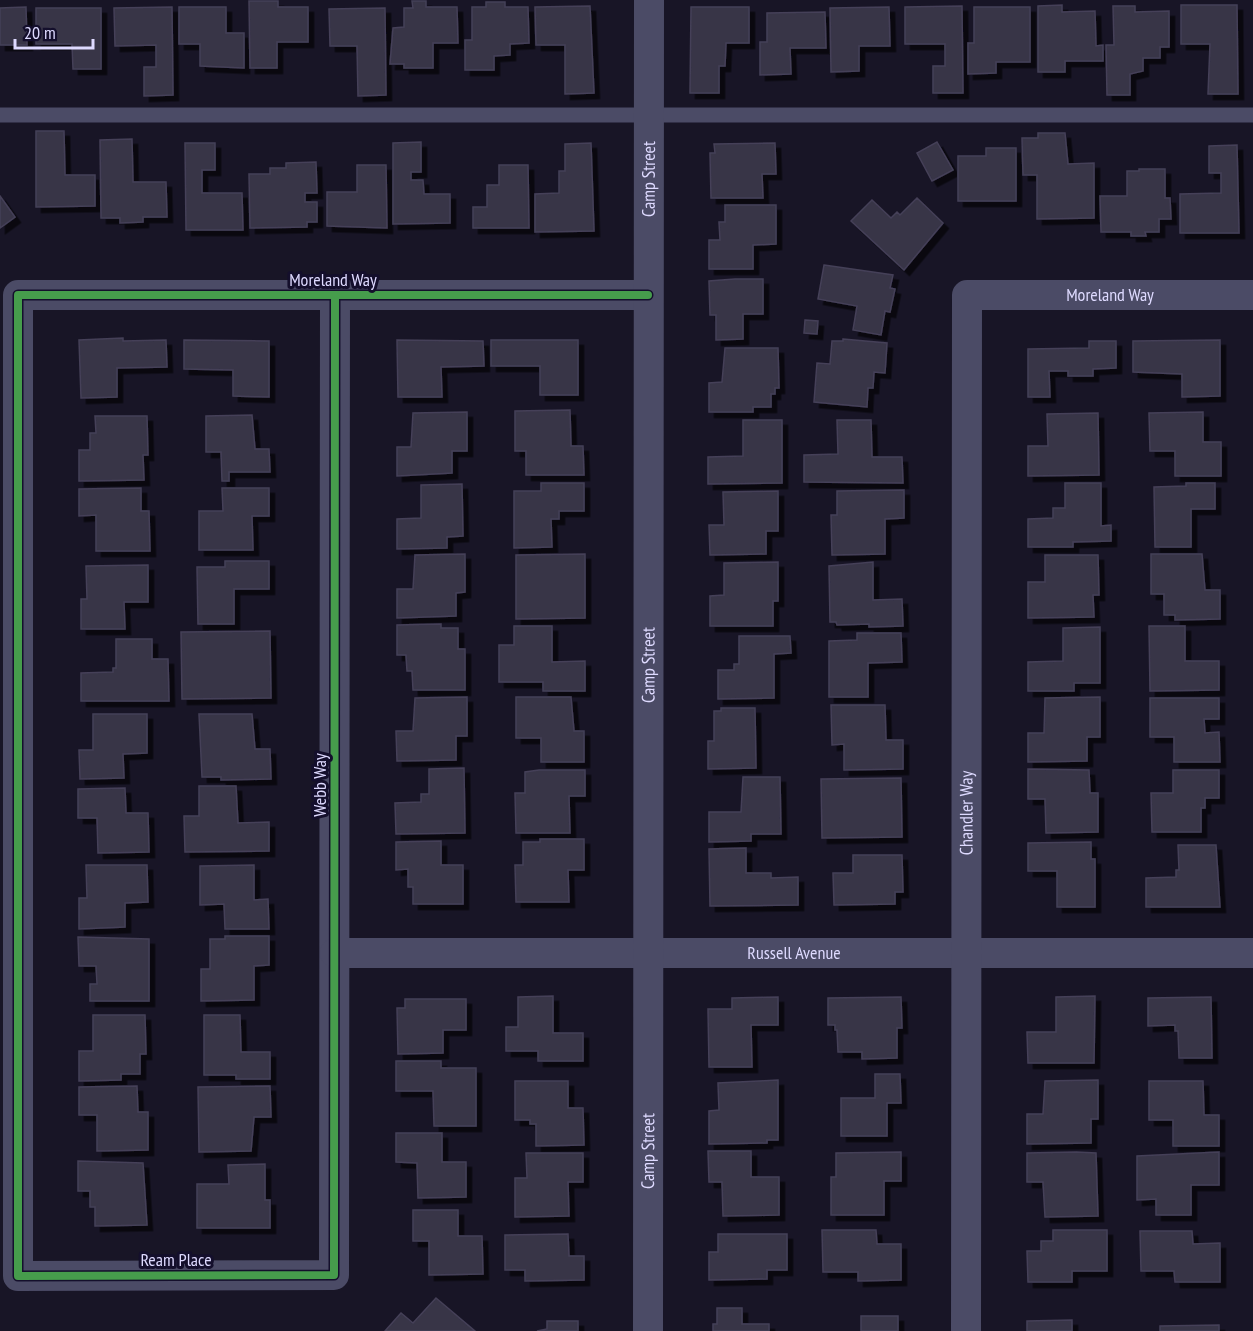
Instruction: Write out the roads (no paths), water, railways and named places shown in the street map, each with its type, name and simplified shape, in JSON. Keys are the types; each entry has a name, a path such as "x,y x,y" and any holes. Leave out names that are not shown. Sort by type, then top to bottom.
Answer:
{"street":[{"name":"Camp Street","path":"648,1331 649,0"},
{"name":"Moreland Way","path":"18,1276 18,295 648,295"},
{"name":"Webb Way","path":"334,1275 335,295"},
{"name":"Moreland Way","path":"967,296 1253,296"},
{"name":"Chandler Way","path":"966,1331 967,296"},
{"name":"Russell Avenue","path":"335,952 1253,953"},
{"name":"Ream Place","path":"18,1276 334,1275"}],"lane":[{"path":"0,115 1253,115"}]}
